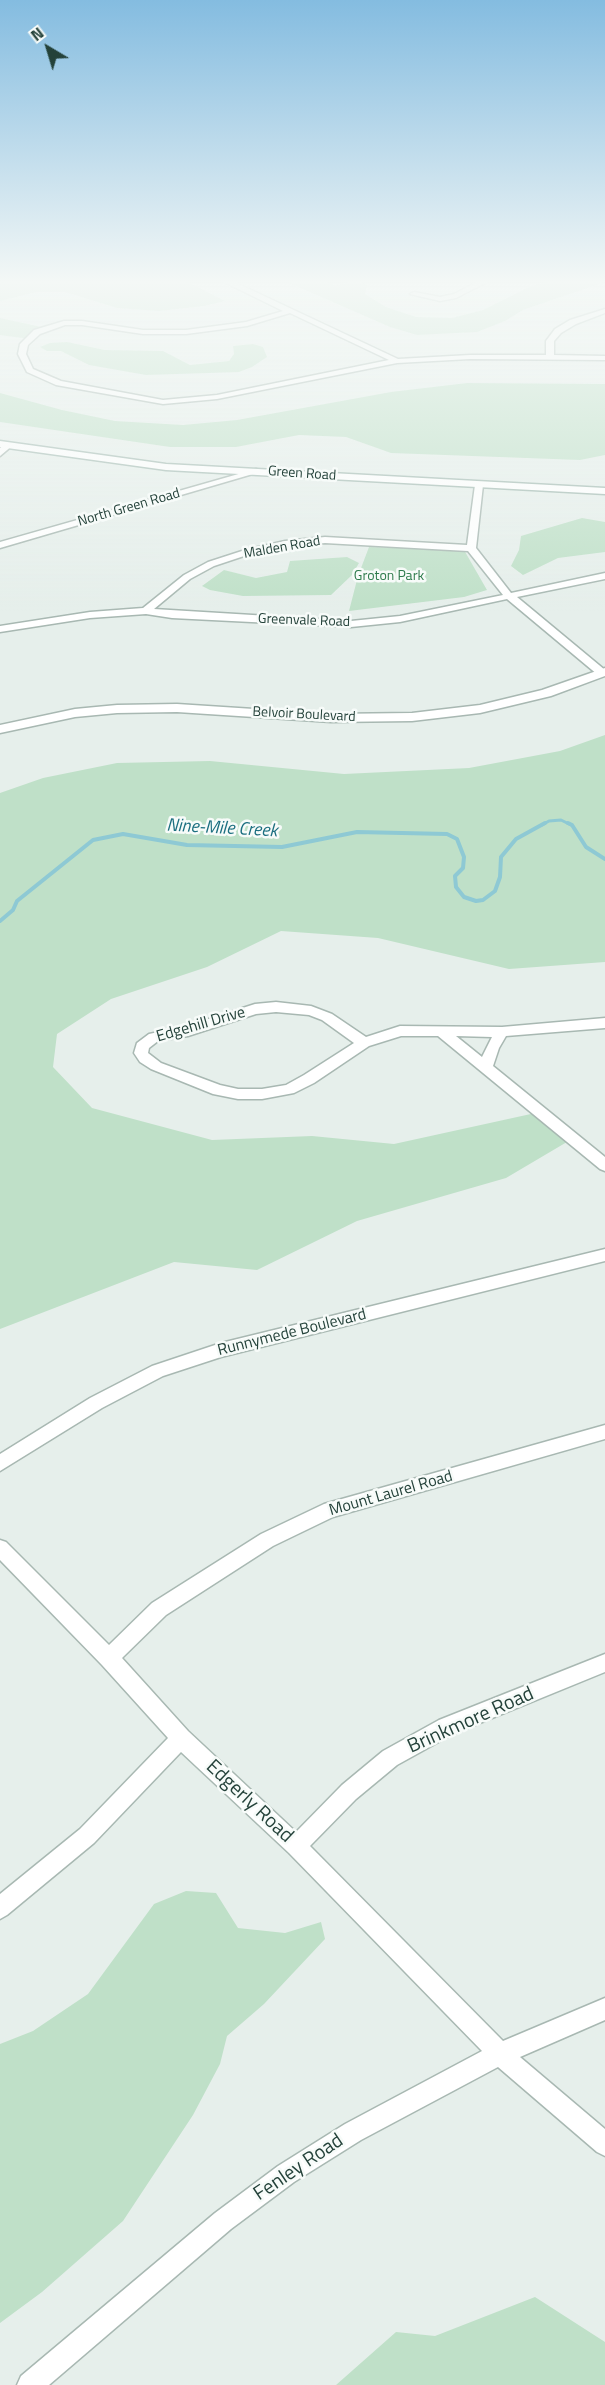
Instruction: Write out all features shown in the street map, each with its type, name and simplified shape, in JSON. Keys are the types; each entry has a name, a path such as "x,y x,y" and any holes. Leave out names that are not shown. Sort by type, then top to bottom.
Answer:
{"main road":[{"name":"Green Road","path":"3,447 166,467 605,491"},
{"name":"Belvoir Boulevard","path":"0,729 55,716 117,709 177,708 331,718 412,717 480,709 546,693 603,673"}],"street":[{"path":"94,390 163,402 217,397 250,390"},
{"name":"North Green Road","path":"0,545 258,471"},
{"path":"479,485 471,548 509,596 603,673"},
{"name":"Malden Road","path":"146,611 187,577 211,564 248,552 285,544 325,540 471,548"},
{"name":"Greenvale Road","path":"0,629 90,615 146,611 218,618 351,624 399,619 605,576"},
{"name":"Edgehill Drive","path":"364,1043 327,1017 303,1010 276,1007 255,1009 188,1031 154,1037 142,1046 141,1053 145,1059 156,1066 218,1090 238,1094 262,1094 289,1089 364,1043 400,1031 502,1032 605,1023"},
{"path":"442,1032 605,1165"},
{"path":"486,1067 492,1048 502,1032"},
{"name":"Runnymede Boulevard","path":"0,1463 96,1403 168,1368 221,1350 605,1255"},
{"name":"Mount Laurel Road","path":"109,1658 159,1609 267,1540 330,1510 605,1432"},
{"name":"Edgerly Road","path":"0,1548 109,1658 181,1738 296,1846 500,2054 605,2144"},
{"name":"Brinkmore Road","path":"296,1846 349,1792 390,1758 446,1727 605,1663"},
{"path":"0,1908 87,1836 181,1738"},
{"name":"Fenley Road","path":"30,2385 223,2222 286,2174 353,2132 500,2054 605,2008"}],"green space":[{"path":"605,390 605,455 580,460 391,453 346,437 299,435 236,447 170,447 0,422 0,393 62,410 115,421 183,425 237,420 391,392"},
{"path":"582,518 605,522 605,552 558,558 523,575 511,566 519,550 521,536"},
{"name":"Groton Park","path":"369,547 464,550 487,590 464,597 349,611 358,576"},
{"path":"347,557 359,563 352,575 331,595 243,596 210,590 202,586 224,570 256,578 287,572 290,561"},
{"path":"605,735 605,962 509,969 378,938 281,931 207,967 111,999 57,1034 53,1067 92,1108 212,1140 312,1136 394,1144 540,1112 572,1139 506,1178 357,1221 257,1270 174,1262 0,1329 0,793 43,778 117,763 210,761 344,774 469,768 560,751"},
{"path":"186,1891 216,1893 238,1928 285,1933 321,1922 325,1939 264,2004 227,2036 220,2064 193,2115 123,2221 42,2292 0,2323 0,2044 33,2031 88,1994 154,1904"},
{"path":"535,2297 605,2342 605,2385 336,2385 396,2332 435,2336"}],"waterway":[{"name":"Nine-Mile Creek","path":"542,825 549,821 561,820 571,825"},
{"name":"Nine-Mile Creek","path":"0,921 13,910 17,901 93,840 123,834 187,845 282,847 357,832 447,834 457,839 464,857 463,868 455,876 456,887 464,897 476,901 483,900 495,891 500,877 501,857 516,839 545,823"},
{"name":"Nine-Mile Creek","path":"568,823 572,825 586,847 605,859"}]}
